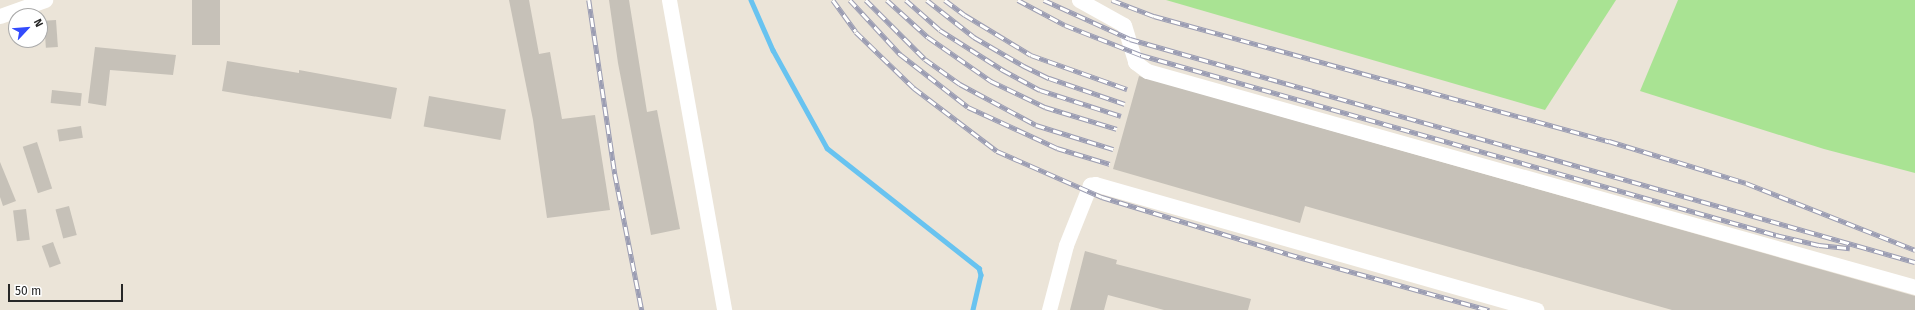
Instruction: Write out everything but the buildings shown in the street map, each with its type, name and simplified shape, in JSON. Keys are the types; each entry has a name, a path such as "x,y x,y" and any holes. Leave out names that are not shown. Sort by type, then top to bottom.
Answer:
{"street":[{"path":"6,10 45,0"},
{"path":"669,0 724,310"},
{"path":"1079,0 1124,25 1135,62 1147,71 1915,287"},
{"path":"1049,310 1066,245 1090,185 1095,184 1536,310"}],"green space":[{"path":"1166,0 1616,0 1545,110"},
{"path":"1678,0 1915,0 1915,173 1824,149 1640,91"}],"waterway":[{"path":"751,0 773,50 827,148 979,268 981,275 973,310"}],"railway":[{"path":"589,0 615,174 642,310"},
{"path":"833,0 856,32 914,88 997,151 1102,197 1288,254 1489,310"},
{"path":"850,0 900,54 968,107 1057,148 1110,164"},
{"path":"866,0 925,59 960,84 1036,125 1113,149"},
{"path":"887,0 928,37 991,81 1045,107 1117,129"},
{"path":"906,0 940,30 1003,70 1040,90 1121,116"},
{"path":"927,0 974,37 1024,66 1049,78 1125,104"},
{"path":"945,0 965,15 1031,55 1127,89"},
{"path":"1018,0 1065,25 1141,55 1776,235 1819,245 1850,248"},
{"path":"1044,0 1130,39 1915,262"},
{"path":"1112,0 1154,16 1609,141 1746,183 1915,250"}]}
